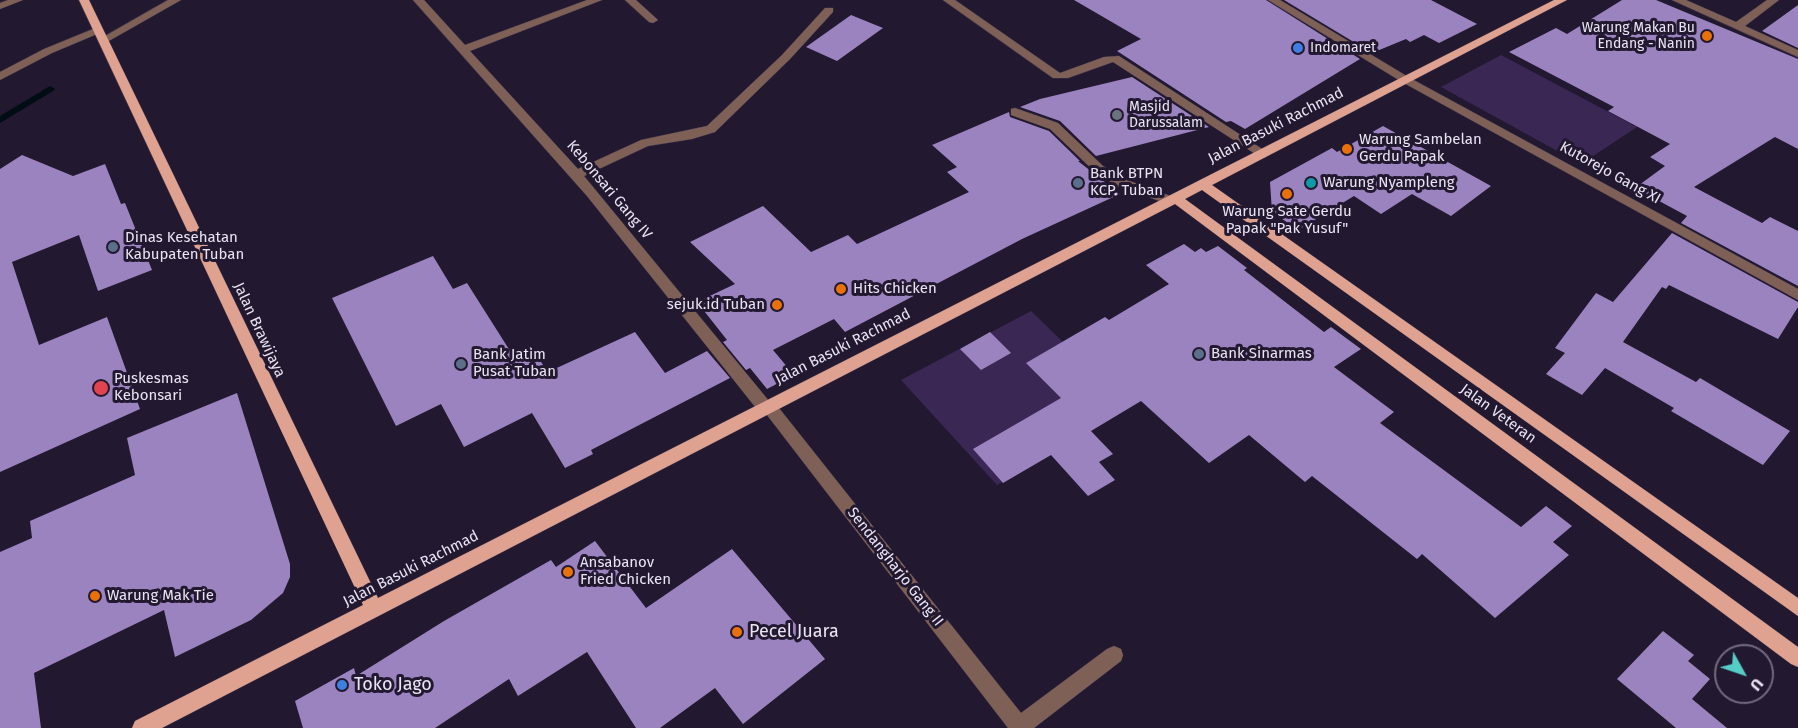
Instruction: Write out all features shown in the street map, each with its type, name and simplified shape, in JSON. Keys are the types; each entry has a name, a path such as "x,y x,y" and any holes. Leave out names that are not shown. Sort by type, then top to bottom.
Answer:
{"main road":[{"name":"Jalan Brawijaya","path":"84,0 374,609"},
{"name":"Jalan Basuki Rachmad","path":"142,728 1562,0"},
{"name":"Jalan Veteran","path":"1204,184 1798,608"},
{"name":"Jalan Veteran","path":"1174,200 1798,658"}],"street":[{"path":"0,6 18,0"},
{"path":"0,77 48,51 100,35 176,0"},
{"name":"Kebonsari Gang IV","path":"418,0 576,175 768,408"},
{"path":"463,50 597,0"},
{"path":"630,0 653,20"},
{"path":"948,0 1057,76 1064,76 1115,58 1264,154"},
{"name":"Kutorejo Gang XI","path":"1273,0 1406,80 1798,295"},
{"path":"1677,0 1798,54"},
{"path":"1737,27 1774,0"},
{"path":"576,175 645,143 692,135 711,129 786,57 829,10"},
{"path":"1015,112 1054,126 1099,169 1128,186 1174,200"},
{"name":"Sendangharjo Gang II","path":"768,408 1020,728"},
{"path":"1020,728 1114,655"}],"shaded area":[{"path":"1501,55 1637,127 1581,164 1441,87"},
{"path":"1031,311 1128,405 997,485 901,380"}],"building":[{"path":"1074,0 1266,0 1360,59 1245,129 1231,121 1226,122 1117,51 1141,39"},
{"path":"1284,0 1431,0 1477,24 1439,43 1424,35 1410,42 1406,39 1372,53"},
{"path":"1622,0 1656,0 1798,59 1798,149 1775,137 1694,187 1762,223 1770,217 1798,231 1798,286 1681,223 1687,216 1635,188 1665,166 1650,157 1670,144 1608,111 1614,107 1509,52 1556,28 1567,34"},
{"path":"1798,5 1798,48 1762,31"},
{"path":"851,15 883,28 837,61 806,47"},
{"name":"Masjid Darussalam","path":"1132,77 1209,127 1096,156 1060,121 1020,107 1040,99"},
{"path":"1009,112 1010,117 1049,131 1080,161 1078,161 1120,194 1022,239 845,332 834,319 773,350 794,375 767,389 750,368 746,370 723,342 727,340 697,302 735,284 690,242 763,206 811,252 848,235 857,244 969,192 947,172 957,167 932,145"},
{"path":"1383,126 1491,186 1451,216 1412,194 1381,214 1354,196 1298,230 1272,212 1270,182 1332,148 1337,152"},
{"path":"22,155 73,176 105,164 121,204 125,203 152,270 98,291 79,235 12,262 39,345 107,317 140,409 0,472 0,169"},
{"path":"1672,233 1798,302 1798,307 1778,339 1669,285 1666,289 1662,287 1623,342 1696,382 1700,378 1790,431 1763,465 1671,411 1674,408 1605,368 1582,395 1546,374 1565,353 1555,348 1596,293 1613,302"},
{"path":"1184,244 1195,252 1201,248 1206,252 1218,246 1247,268 1244,270 1324,332 1331,327 1361,349 1334,367 1394,412 1380,423 1521,527 1546,506 1572,526 1553,542 1569,555 1495,618 1422,554 1417,559 1312,476 1305,482 1249,435 1209,463 1141,401 1091,431 1113,454 1099,462 1115,480 1088,496 1051,455 1003,483 973,449 1061,398 1026,363 1105,317 1109,320 1169,284 1146,265"},
{"path":"433,256 453,289 467,283 512,354 530,346 548,372 635,332 665,373 707,351 730,378 591,450 593,454 565,468 532,413 464,447 441,404 396,426 332,298"},
{"path":"990,332 1011,353 981,370 960,349"},
{"path":"237,393 290,564 290,577 283,593 251,620 175,657 164,610 34,673 41,728 0,728 0,552 32,538 30,521 135,475 127,438"},
{"path":"595,541 646,608 732,549 825,659 743,724 715,688 660,728 636,728 587,652 518,696 509,679 435,728 303,728 295,701 354,668 356,676 444,621 551,560 556,567"},
{"path":"1663,631 1694,655 1688,661 1710,679 1692,699 1727,728 1676,728 1617,679"}],"waterway":[{"path":"0,120 50,89"}],"place":[{"name":"Warung Makan Bu Endang - Nanin","path":"1707,36"},
{"name":"Indomaret","path":"1298,48"},
{"name":"Masjid Darussalam","path":"1117,115"},
{"name":"Warung Sambelan Gerdu Papak","path":"1347,149"},
{"name":"Bank BTPN KCP. Tuban","path":"1078,183"},
{"name":"Warung Nyampleng","path":"1311,183"},
{"name":"Warung Sate Gerdu Papak \"Pak Yusuf\"","path":"1287,194"},
{"name":"Dinas Kesehatan Kabupaten Tuban","path":"113,247"},
{"name":"Hits Chicken","path":"841,289"},
{"name":"sejuk.id Tuban","path":"777,305"},
{"name":"Bank Sinarmas","path":"1199,354"},
{"name":"Bank Jatim Pusat Tuban","path":"461,364"},
{"name":"Puskesmas Kebonsari","path":"101,388"},
{"name":"Ansabanov Fried Chicken","path":"568,572"},
{"name":"Warung Mak Tie","path":"95,596"},
{"name":"Pecel Juara","path":"737,632"},
{"name":"Toko Jago","path":"342,685"}]}
